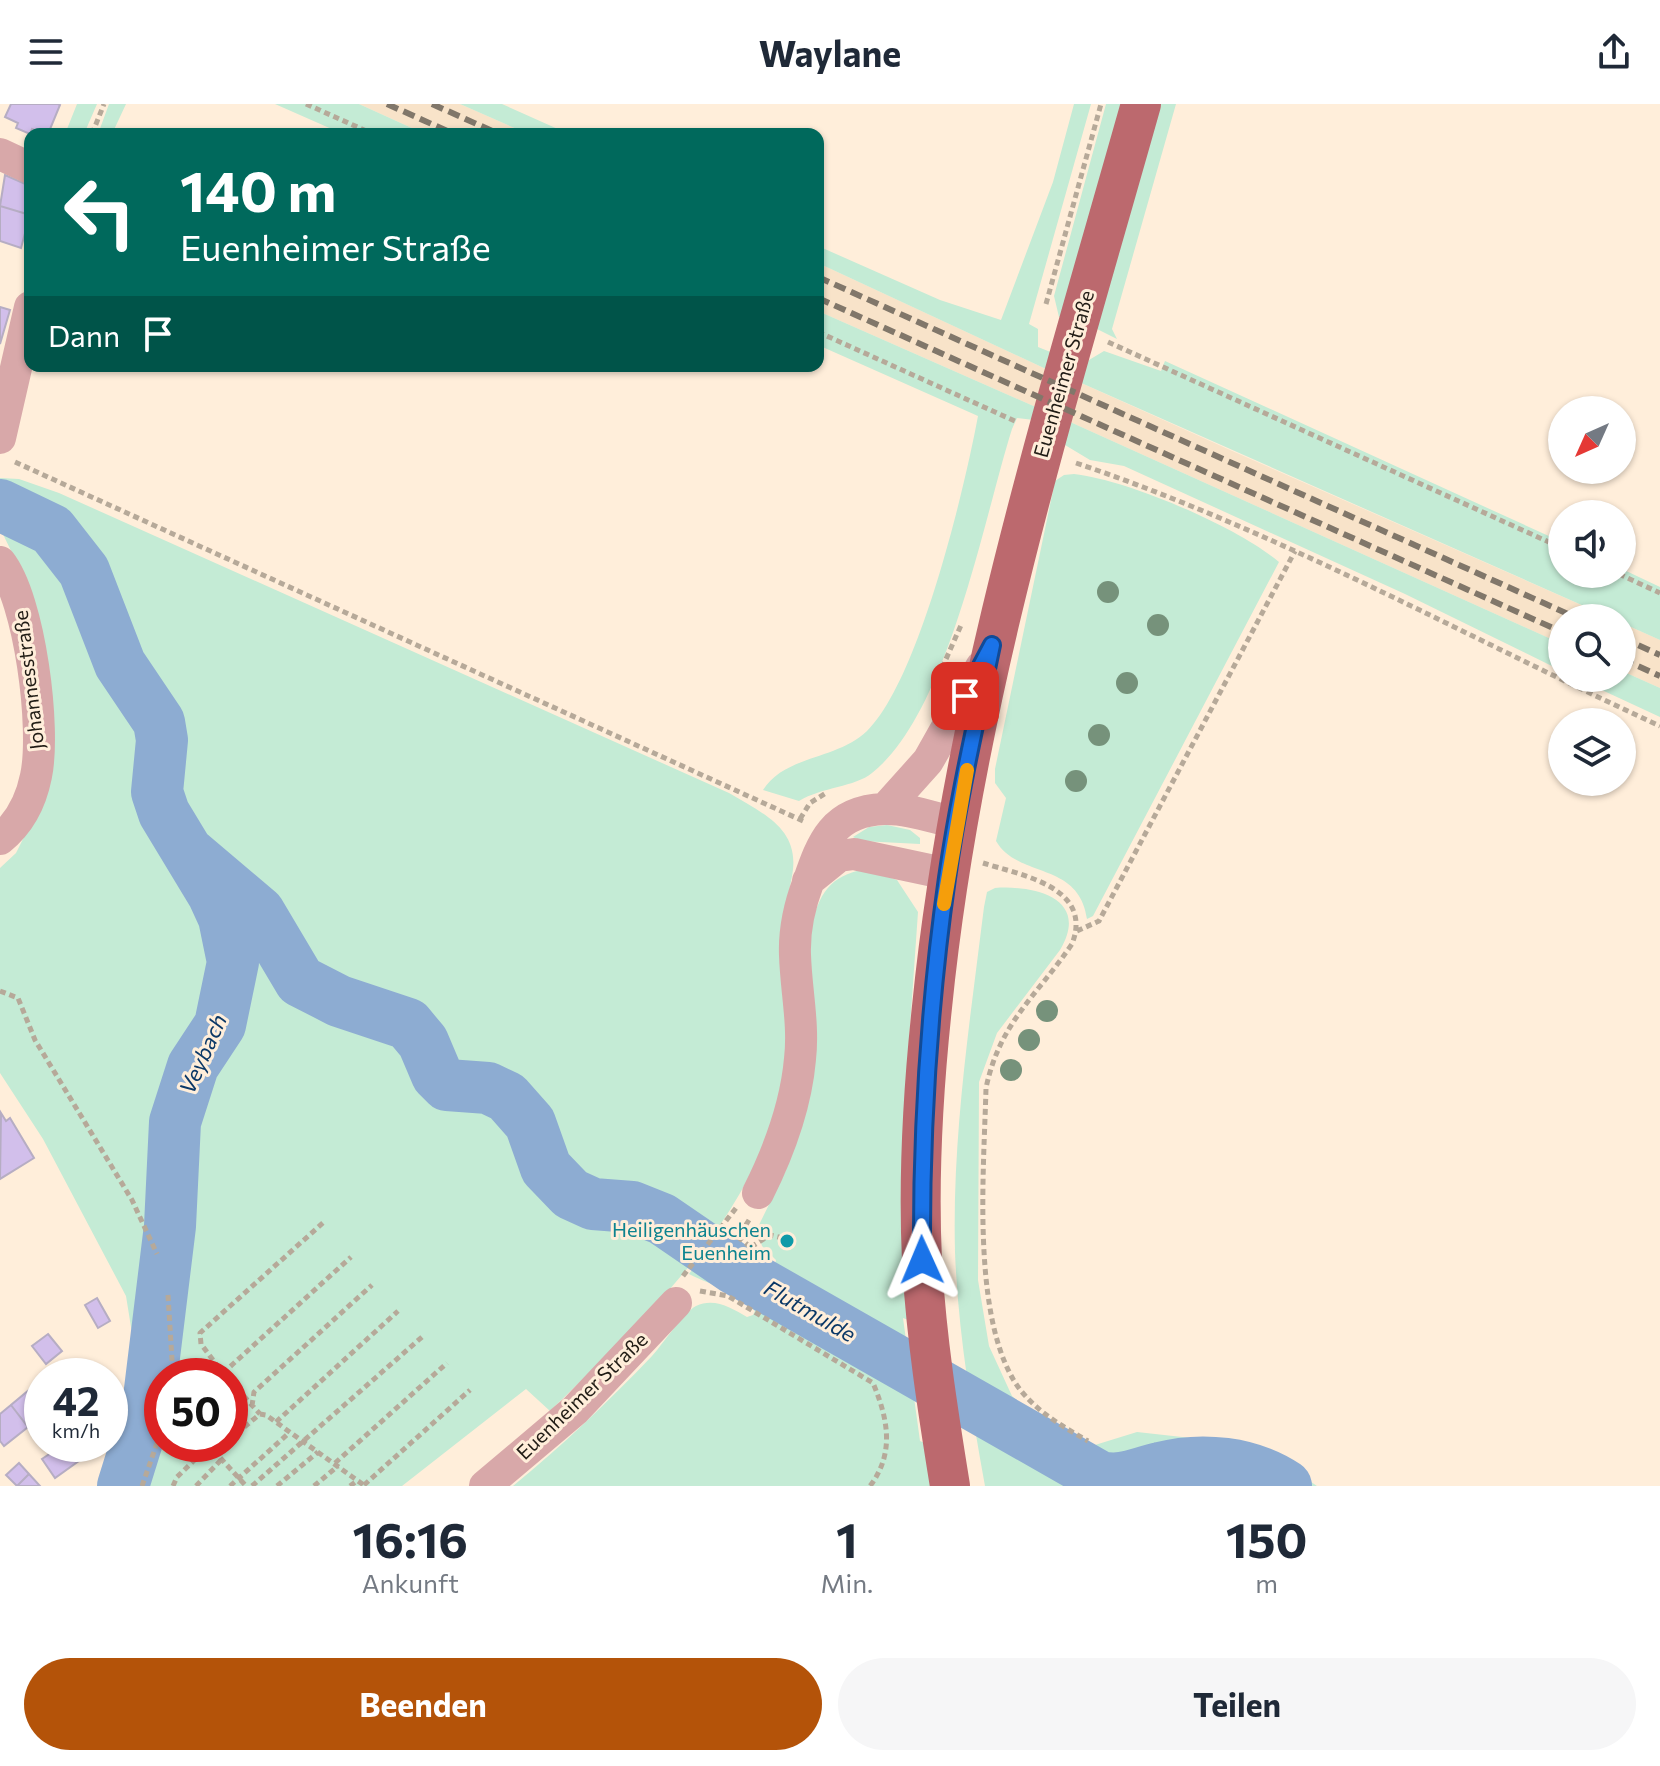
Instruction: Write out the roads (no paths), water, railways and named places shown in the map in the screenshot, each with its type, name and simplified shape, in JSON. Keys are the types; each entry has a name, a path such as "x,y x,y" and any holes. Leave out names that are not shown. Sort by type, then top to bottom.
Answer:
{"main road":[{"name":"Euenheimer Straße","path":"947,1467 922,1260 922,1135 952,850 992,645 1043,445 1141,104"}],"street":[{"path":"0,154 24,165"},
{"path":"5,449 24,341"},
{"name":"Johannesstraße","path":"0,562 16,587 24,615 40,751 31,797 23,814 0,839"},
{"name":"Euenheimer Straße","path":"885,809 928,761 992,645"},
{"path":"758,1193 779,1146 797,1078 801,1009 795,931 799,904 817,850 833,828 846,820 885,809 952,850"},
{"path":"808,881 839,856 952,850"},
{"name":"Euenheimer Straße","path":"485,1486 575,1410 676,1303"}],"waterway":[{"name":"Veybach","path":"0,505 52,530 84,571 120,664 159,722 162,740 157,792 164,813 224,918 233,962 220,1025 193,1066 175,1122 170,1226 148,1406 123,1486"},
{"name":"Flutmulde","path":"187,851 259,912 300,981 339,1001 408,1024 423,1042 437,1075 447,1085 488,1088 507,1097 530,1123 546,1168 571,1194 593,1204 632,1207 662,1219 735,1269 1100,1477 1123,1478 1176,1465 1209,1463 1241,1467 1286,1486"}],"railway":[{"path":"387,104 441,128"},
{"path":"432,104 486,128"},
{"path":"824,280 1548,605"},
{"path":"824,301 1548,626"},
{"path":"1636,644 1660,655"},
{"path":"1636,665 1660,676"}],"place":[{"name":"Heiligenhäuschen Euenheim","path":"787,1241"}]}
